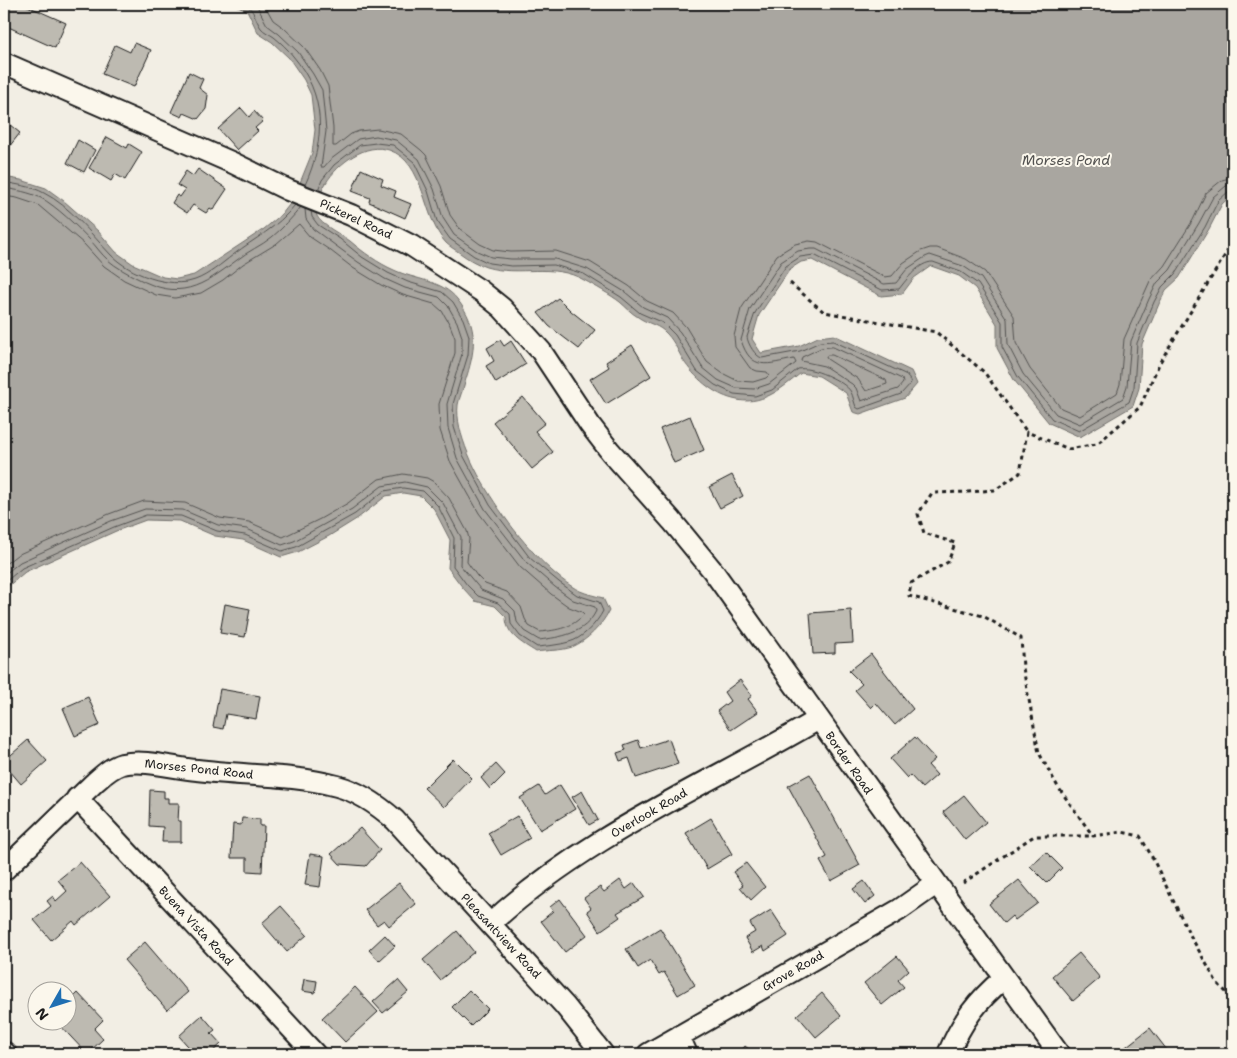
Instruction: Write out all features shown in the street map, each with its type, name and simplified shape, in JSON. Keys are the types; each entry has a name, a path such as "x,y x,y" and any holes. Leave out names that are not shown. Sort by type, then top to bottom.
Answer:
{"street":[{"name":"Pickerel Road","path":"4,63 233,163 288,190 326,204 412,246 458,275 502,308 523,329 541,351 590,425 632,477"},
{"name":"Border Road","path":"632,477 672,520 713,570 1059,1054"},
{"name":"Overlook Road","path":"490,924 509,906 572,858 650,811 819,719"},
{"name":"Morses Pond Road","path":"4,870 107,771 132,762 307,780 337,786 355,792 372,801 395,820"},
{"name":"Buena Vista Road","path":"77,798 315,1054"},
{"name":"Pleasantview Road","path":"395,820 565,1006 603,1054"},
{"name":"Grove Road","path":"648,1054 683,1045 899,910 940,889"},
{"path":"948,1054 966,1018 976,1004 1004,978"}],"path":[{"path":"790,283 824,312 936,332 984,372 1027,432 1069,449 1097,444 1140,407 1160,362 1233,242"},
{"path":"1027,432 1020,473 995,490 932,493 918,514 924,533 955,543 948,562 911,583 909,596 983,616 1021,638 1024,668 1039,753 1058,787 1093,836"},
{"path":"940,889 1034,836 1093,836 1122,832 1140,836 1189,933 1217,983 1233,999"}],"water":[{"name":"Morses Pond","path":"233,4 1233,4 1233,194 1222,204 1179,278 1166,290 1159,304 1142,344 1139,388 1133,406 1080,437 1049,423 1014,380 997,348 997,324 975,288 959,276 931,266 914,278 902,294 881,296 812,260 801,262 790,269 759,315 752,339 761,353 799,346 818,337 834,335 911,371 917,384 905,398 860,414 853,412 846,393 819,376 801,373 786,385 762,399 743,401 733,399 711,389 698,378 687,366 664,331 633,314 616,299 584,280 560,272 498,270 483,266 466,257 448,244 438,232 417,178 410,166 401,156 389,150 371,149 353,156 331,176 324,186 319,199 316,210 317,216 327,226 382,264 436,284 457,299 469,320 473,340 471,360 458,405 460,427 468,453 500,510 541,560 561,579 580,591 603,598 609,611 598,627 583,641 568,648 536,652 525,645 512,634 506,617 495,606 475,601 448,568 450,540 434,509 421,496 403,493 386,496 358,518 329,536 298,552 281,557 243,540 215,536 180,521 146,520 116,531 25,572 7,587 4,592 4,177 46,188 98,231 116,252 133,264 163,277 177,279 194,275 264,229 282,214 293,200 312,153 315,130 311,95 304,80 289,58 272,42 258,33 247,10"}],"building":[{"path":"10,4 23,4 66,23 55,48 4,25 4,17"},
{"path":"134,43 151,50 134,87 102,74 115,45 130,52"},
{"path":"189,72 203,79 199,88 208,95 206,109 198,119 184,113 182,117 171,112"},
{"path":"241,108 249,117 254,111 263,121 255,128 258,131 237,150 218,129"},
{"path":"4,120 20,133 5,152 4,151"},
{"path":"107,137 127,148 129,144 142,152 125,180 115,174 111,181 89,168"},
{"path":"78,140 95,150 84,172 67,163"},
{"path":"198,169 227,189 213,210 210,208 206,213 193,205 187,213 172,203 177,195 180,197 185,190 177,185 186,171 193,176"},
{"path":"361,169 383,179 381,185 396,191 394,197 411,204 405,218 369,202 370,198 352,191"},
{"path":"558,298 595,330 579,349 549,326 538,313"},
{"path":"500,340 504,346 511,341 526,364 496,383 486,366 494,361 487,348"},
{"path":"632,345 651,376 606,404 590,379 609,367 606,362"},
{"path":"523,397 545,423 535,431 553,452 532,469 493,422"},
{"path":"690,416 704,450 674,463 660,429"},
{"path":"732,475 743,496 720,508 709,487"},
{"path":"225,604 250,609 245,637 220,633"},
{"path":"851,610 853,643 835,644 835,653 813,654 810,613"},
{"path":"871,654 913,709 895,725 876,703 871,708 855,690 862,684 849,671"},
{"path":"740,680 752,696 748,699 758,712 731,730 717,711 730,701 724,692"},
{"path":"220,689 260,696 256,719 226,714 223,729 213,727"},
{"path":"88,697 100,725 75,736 63,708"},
{"path":"915,737 935,759 928,765 937,775 922,788 910,775 907,778 890,759"},
{"path":"669,739 678,764 636,778 629,758 620,761 617,753 626,750 624,745 638,740 641,748"},
{"path":"28,740 47,761 21,784 4,764 4,761"},
{"path":"453,759 472,778 444,807 424,788"},
{"path":"496,764 505,774 490,789 481,778"},
{"path":"810,774 860,865 831,881 820,861 827,857 788,786"},
{"path":"560,785 575,809 540,830 520,798 539,786 545,795"},
{"path":"150,790 164,791 164,798 168,798 168,803 179,803 178,821 181,821 181,842 162,842 163,827 149,826"},
{"path":"582,791 598,820 589,825 572,797"},
{"path":"964,795 986,822 965,840 943,812"},
{"path":"517,816 530,838 501,855 488,833"},
{"path":"242,818 260,819 260,826 264,826 262,872 247,871 247,858 231,858 233,824 241,825"},
{"path":"711,818 732,854 707,869 686,833"},
{"path":"360,828 380,850 366,866 340,864 331,854"},
{"path":"1046,852 1062,868 1047,883 1030,866"},
{"path":"310,854 324,856 320,887 305,885"},
{"path":"80,862 110,896 76,925 73,921 51,940 34,920 51,906 47,901 53,896 56,901 67,891 58,880"},
{"path":"746,863 765,887 751,900 740,887 743,885 733,872"},
{"path":"620,880 626,889 634,883 644,897 617,913 620,917 600,931 587,911 591,908 584,898 600,887 604,892"},
{"path":"1019,880 1038,903 1015,920 1012,916 1004,923 989,904"},
{"path":"864,881 875,896 865,904 853,889"},
{"path":"399,883 416,904 389,926 384,920 377,925 365,910"},
{"path":"560,899 587,935 565,952 541,921 553,911 550,907"},
{"path":"281,906 307,935 287,952 262,923"},
{"path":"771,910 788,936 765,951 763,946 753,952 745,938 755,932 750,923"},
{"path":"660,928 695,985 678,995 664,972 659,975 650,960 638,968 626,949"},
{"path":"457,931 474,952 440,980 423,960"},
{"path":"385,935 395,946 379,961 369,950"},
{"path":"145,942 188,992 167,1010 124,960"},
{"path":"1079,953 1100,978 1073,1001 1052,976"},
{"path":"897,956 909,970 898,980 904,987 882,1005 864,983"},
{"path":"304,979 317,981 315,993 302,991"},
{"path":"398,980 408,992 383,1013 373,1002"},
{"path":"355,987 378,1012 345,1042 322,1018"},
{"path":"469,990 488,1009 471,1026 452,1007"},
{"path":"78,993 103,1020 94,1029 103,1039 87,1054 64,1030 78,1030"},
{"path":"822,993 841,1016 816,1037 797,1015"},
{"path":"202,1015 215,1030 211,1033 221,1044 210,1054 195,1054 179,1036"},
{"path":"1150,1028 1167,1050 1161,1054 1118,1053"},
{"path":"745,1046 755,1054 739,1054"}]}
